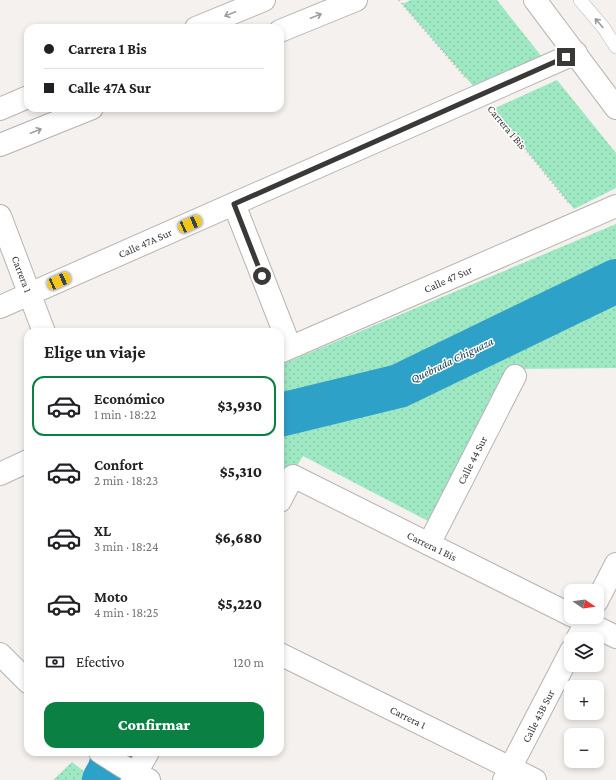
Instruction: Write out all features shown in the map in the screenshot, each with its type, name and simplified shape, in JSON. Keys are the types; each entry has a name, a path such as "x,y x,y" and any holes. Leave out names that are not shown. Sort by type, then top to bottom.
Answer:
{"street":[{"path":"206,24 264,0"},
{"path":"284,29 356,0"},
{"path":"535,0 616,108"},
{"name":"Calle 47A Sur","path":"0,307 576,53"},
{"path":"0,109 24,99"},
{"path":"0,145 82,112"},
{"path":"234,204 278,328"},
{"name":"Calle 47 Sur","path":"285,349 616,206"},
{"name":"Carrera 1","path":"0,216 43,328"},
{"name":"Calle 44 Sur","path":"429,544 515,376"},
{"path":"0,474 24,463"},
{"name":"Carrera 1 Bis","path":"284,494 293,476 564,614"},
{"path":"604,587 616,564"},
{"name":"Carrera 1 Bis","path":"585,624 616,637"},
{"path":"0,654 24,678"},
{"name":"Carrera 1","path":"284,656 508,774 535,780"},
{"name":"Calle 43B Sur","path":"508,774 564,665"},
{"path":"124,768 142,756"}],"lane":[{"path":"580,0 603,27 616,47"}],"path":[{"name":"Carrera 1 Bis","path":"399,0 584,220"}],"green space":[{"path":"411,0 497,0 542,57 475,88 402,4"},
{"path":"557,80 616,153 616,188 574,209 493,109"},
{"path":"616,224 616,368 508,369 428,521 303,456 284,487 284,363"},
{"path":"72,762 95,780 53,780"}],"waterway":[{"name":"Quebrada Chiguaza","path":"284,414 399,386 616,281"},
{"name":"Quebrada Chiguaza","path":"104,780 109,771 114,756"}],"route":[{"path":"262,276 234,204 566,57"}]}
